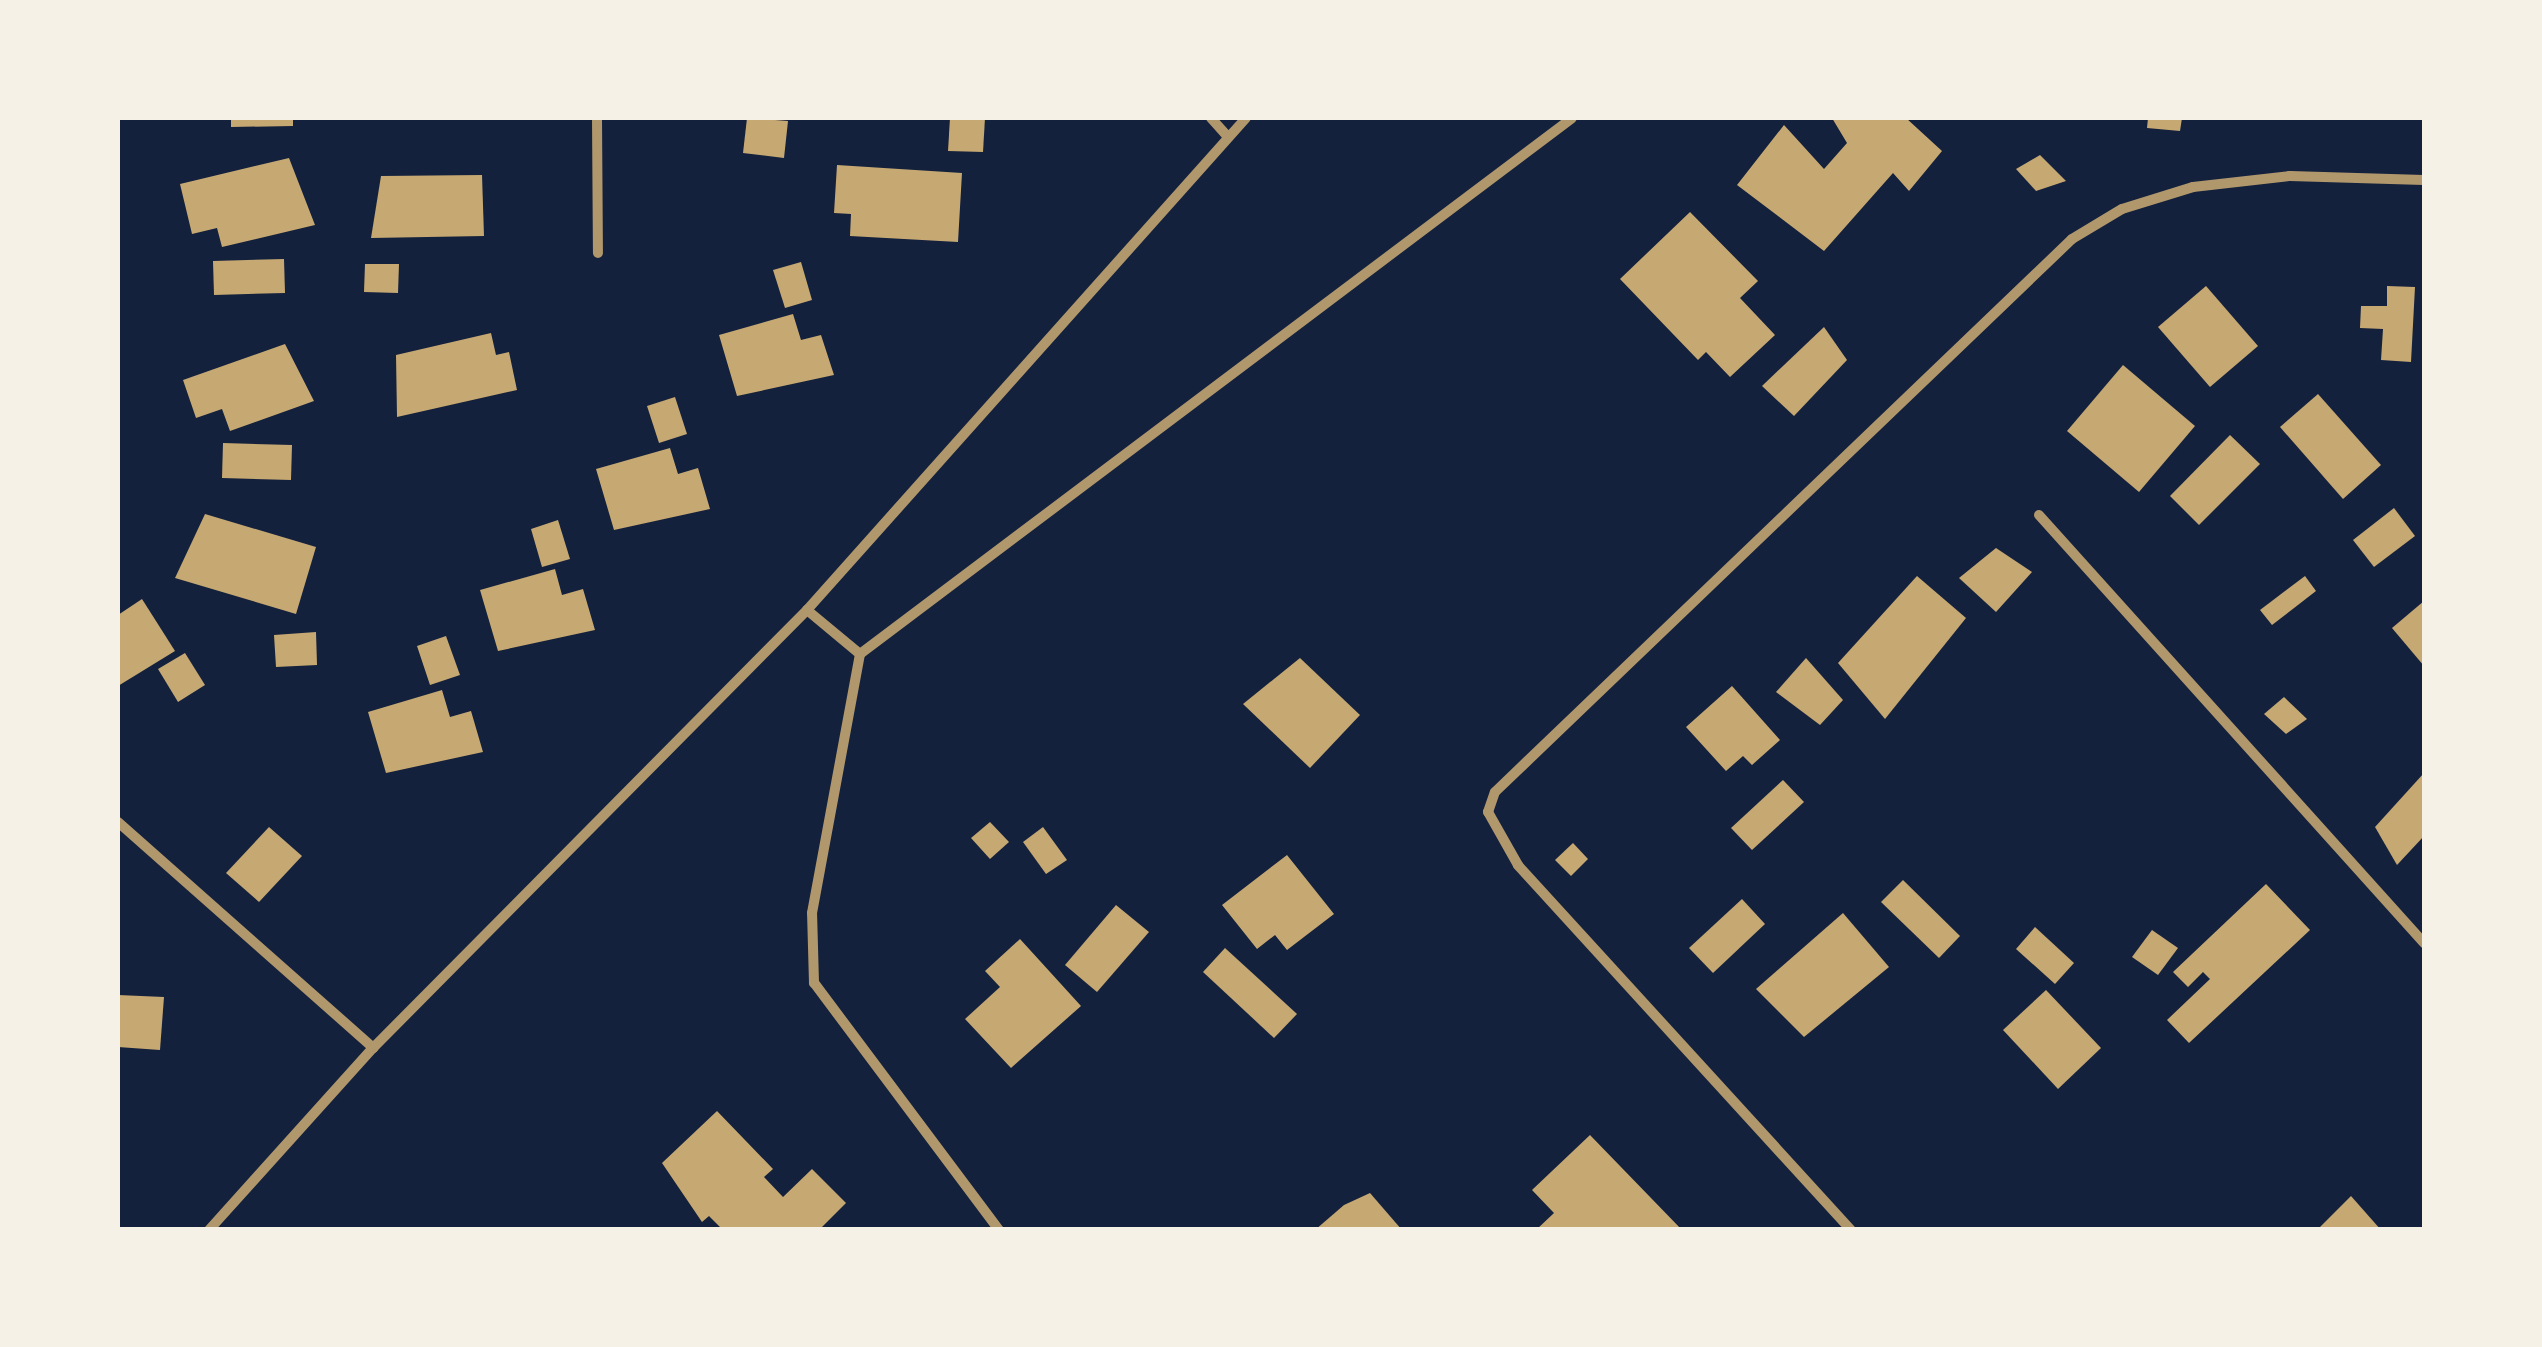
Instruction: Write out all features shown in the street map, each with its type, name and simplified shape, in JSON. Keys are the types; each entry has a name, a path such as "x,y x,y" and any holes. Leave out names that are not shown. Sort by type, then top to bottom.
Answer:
{"street":[{"path":"597,118 598,252"},
{"path":"1212,118 1228,137"},
{"path":"209,1230 374,1048 807,610 1246,118"},
{"path":"999,1230 814,984 812,912 860,654 1572,118"},
{"path":"1851,1230 1518,865 1488,812 1495,792 2072,239 2122,209 2192,187 2290,176 2424,180"},
{"path":"2039,515 2424,943"},
{"path":"807,610 860,654"},
{"path":"118,822 374,1048"}],"building":[{"path":"231,118 293,118 293,126 231,127"},
{"path":"747,118 788,121 784,158 743,153"},
{"path":"950,118 985,118 983,152 948,151"},
{"path":"1832,118 1906,118 1942,151 1909,191 1893,173 1824,251 1737,185 1784,125 1824,169 1847,143"},
{"path":"2148,118 2182,118 2180,131 2147,128"},
{"path":"2040,155 2066,181 2036,191 2016,169"},
{"path":"289,158 315,225 222,247 217,228 192,234 180,184"},
{"path":"837,165 962,173 958,242 850,236 851,214 834,213"},
{"path":"482,175 484,236 371,238 381,176"},
{"path":"1690,212 1758,281 1740,298 1775,335 1730,377 1706,352 1698,360 1620,279"},
{"path":"284,259 285,293 214,295 213,261"},
{"path":"801,262 812,300 785,308 773,270"},
{"path":"365,264 399,264 398,293 364,292"},
{"path":"2206,286 2258,346 2210,387 2158,327"},
{"path":"2387,286 2415,287 2411,362 2381,360 2383,329 2360,328 2361,306 2387,306"},
{"path":"793,314 801,340 821,335 834,375 737,396 719,335"},
{"path":"1824,327 1847,360 1794,416 1762,386"},
{"path":"491,333 496,355 509,352 517,390 397,417 396,355"},
{"path":"285,344 314,401 230,431 222,409 196,418 183,380"},
{"path":"2123,365 2195,426 2139,492 2067,431"},
{"path":"2318,394 2381,465 2343,499 2280,427"},
{"path":"675,397 687,434 659,443 647,406"},
{"path":"2230,435 2260,464 2199,525 2170,496"},
{"path":"223,443 292,445 291,480 222,478"},
{"path":"670,448 678,474 698,468 710,509 614,530 596,469"},
{"path":"2394,508 2415,536 2374,567 2353,540"},
{"path":"205,514 316,547 296,614 175,578"},
{"path":"558,520 570,559 542,567 531,529"},
{"path":"1996,548 2032,572 1996,612 1959,578"},
{"path":"555,569 562,595 583,589 595,630 498,651 480,590"},
{"path":"1917,576 1966,618 1885,719 1838,663"},
{"path":"2305,576 2316,591 2272,625 2260,610"},
{"path":"142,599 175,651 118,686 118,615"},
{"path":"2424,601 2424,666 2392,628"},
{"path":"316,632 317,665 276,667 274,635"},
{"path":"446,636 460,675 430,685 417,646"},
{"path":"185,653 205,685 178,702 158,669"},
{"path":"1300,658 1360,715 1310,768 1243,704"},
{"path":"1806,658 1843,700 1820,725 1776,692"},
{"path":"1732,686 1780,740 1752,765 1743,756 1726,771 1686,727"},
{"path":"442,690 450,717 471,711 483,752 386,773 368,712"},
{"path":"2284,697 2307,719 2286,734 2264,714"},
{"path":"2424,773 2424,836 2397,865 2375,827"},
{"path":"1783,780 1804,802 1752,850 1731,828"},
{"path":"990,822 1009,842 990,859 971,838"},
{"path":"269,827 302,856 259,902 226,873"},
{"path":"1043,827 1067,860 1046,874 1023,842"},
{"path":"1573,843 1588,859 1571,876 1555,860"},
{"path":"1287,855 1334,914 1287,950 1275,935 1257,949 1222,905"},
{"path":"1903,880 1960,936 1939,958 1881,902"},
{"path":"2266,884 2310,930 2189,1043 2167,1020 2210,979 2203,972 2188,987 2173,972"},
{"path":"1742,899 1765,924 1713,973 1689,948"},
{"path":"1116,905 1149,932 1097,992 1065,965"},
{"path":"1843,913 1889,967 1804,1037 1756,989"},
{"path":"2035,927 2074,963 2055,984 2016,949"},
{"path":"2152,930 2178,948 2158,975 2132,957"},
{"path":"1020,939 1081,1006 1011,1068 965,1019 1000,987 985,971"},
{"path":"1225,948 1297,1014 1274,1038 1203,972"},
{"path":"2046,990 2101,1048 2058,1089 2003,1030"},
{"path":"118,995 164,997 160,1050 118,1047"},
{"path":"717,1111 773,1169 764,1177 783,1197 812,1169 846,1203 819,1230 723,1230 709,1216 702,1222 662,1163"},
{"path":"1590,1135 1682,1230 1536,1230 1554,1213 1532,1190"},
{"path":"1370,1193 1402,1230 1315,1230 1344,1205"},
{"path":"2351,1196 2381,1230 2317,1230"}]}
